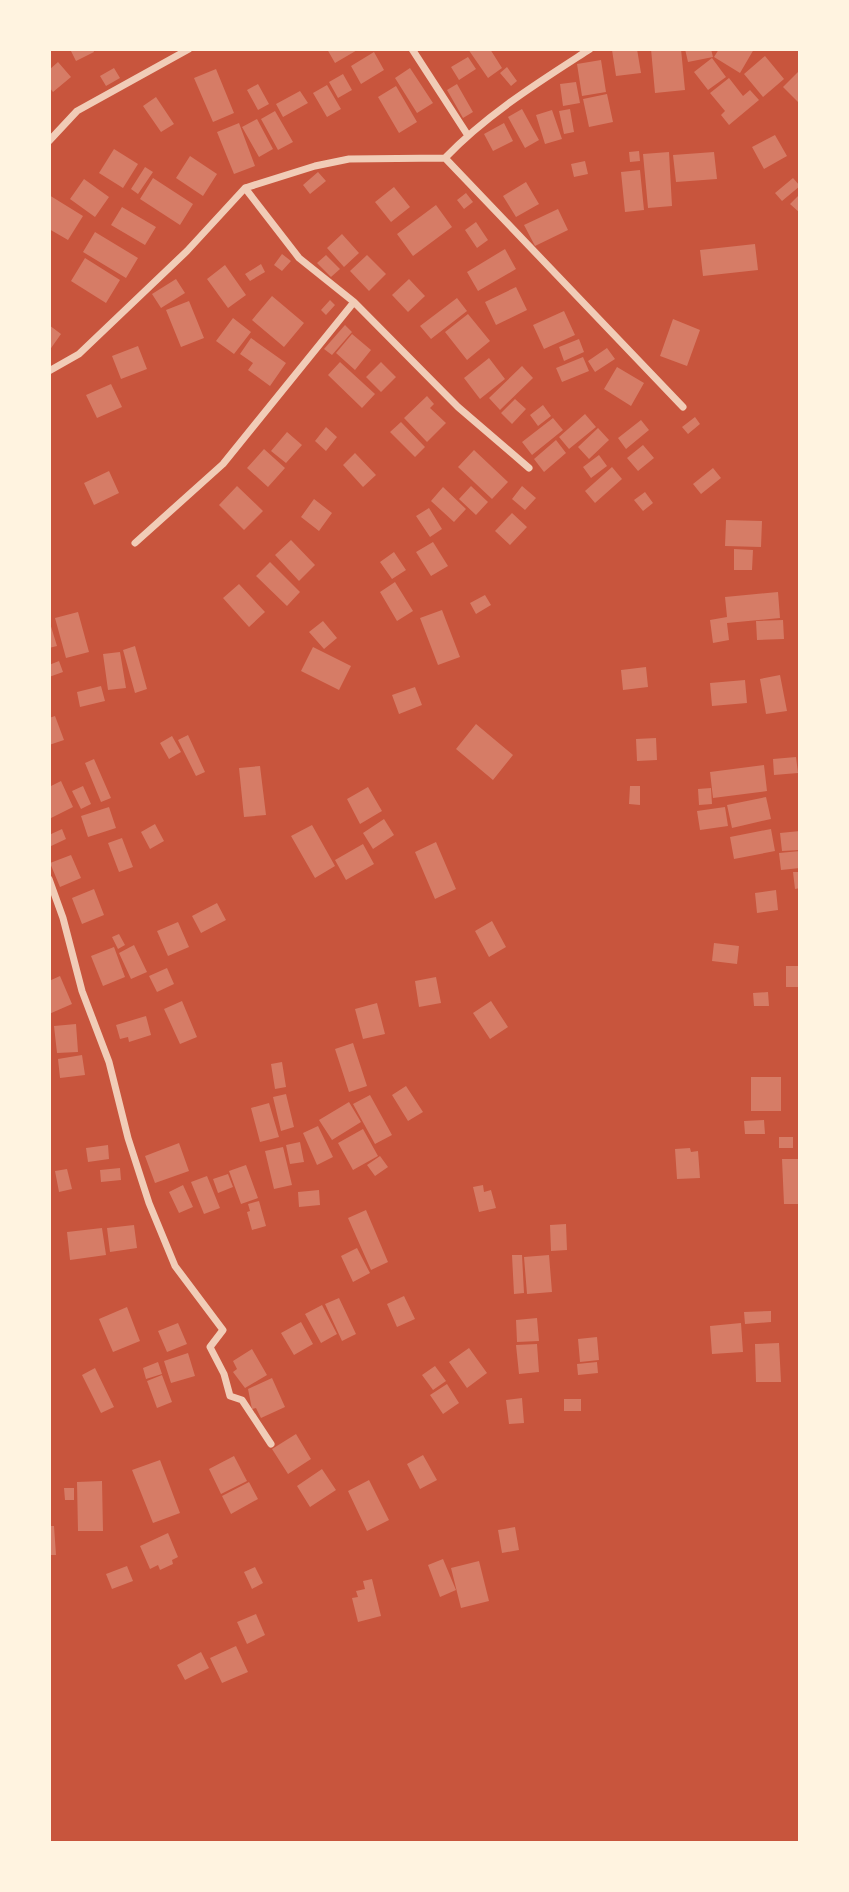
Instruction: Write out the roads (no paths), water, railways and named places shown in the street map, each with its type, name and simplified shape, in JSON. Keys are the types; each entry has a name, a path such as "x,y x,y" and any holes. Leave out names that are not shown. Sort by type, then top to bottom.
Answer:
{"street":[{"path":"49,141 77,111 189,49"},
{"path":"445,159 467,134 530,87 590,49"},
{"path":"416,51 467,134"},
{"path":"49,371 89,345 187,251 245,188 349,159 445,159 683,407"},
{"path":"245,188 299,258 354,302 458,407 529,468"},
{"path":"135,543 223,464 354,302"},
{"path":"49,878 63,918 82,991 109,1062 139,1176 154,1215 185,1282 223,1330 210,1347 224,1374 230,1396 242,1400 271,1444"}]}
